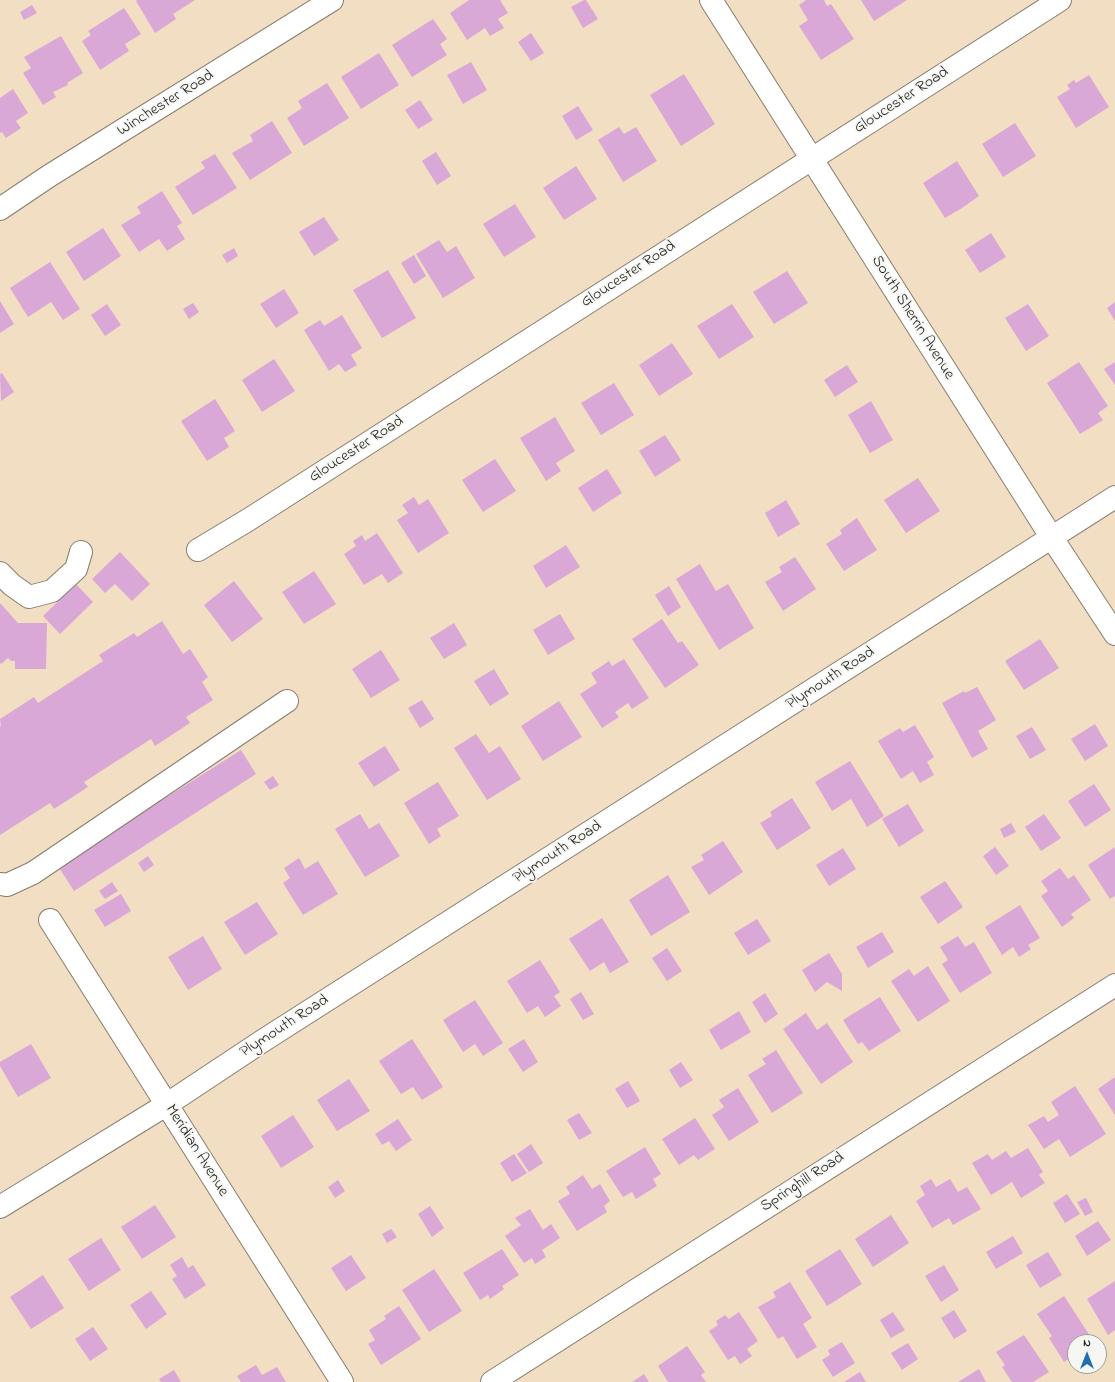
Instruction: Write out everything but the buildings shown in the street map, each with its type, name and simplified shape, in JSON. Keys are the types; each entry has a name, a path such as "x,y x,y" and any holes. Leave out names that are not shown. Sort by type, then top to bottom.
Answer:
{"street":[{"name":"Winchester Road","path":"0,209 49,176 332,0"},
{"name":"South Sherrin Avenue","path":"711,0 1052,538 1115,634"},
{"name":"Gloucester Road","path":"198,550 248,520 1060,0"},
{"name":"Plymouth Road","path":"0,1207 166,1104 1115,498"},
{"path":"0,572 12,585 29,597 52,591 76,569 81,552"},
{"path":"0,884 7,885 33,873 287,701"},
{"name":"Meridian Avenue","path":"50,920 342,1382"},
{"name":"Springhill Road","path":"492,1382 1115,985"}]}
